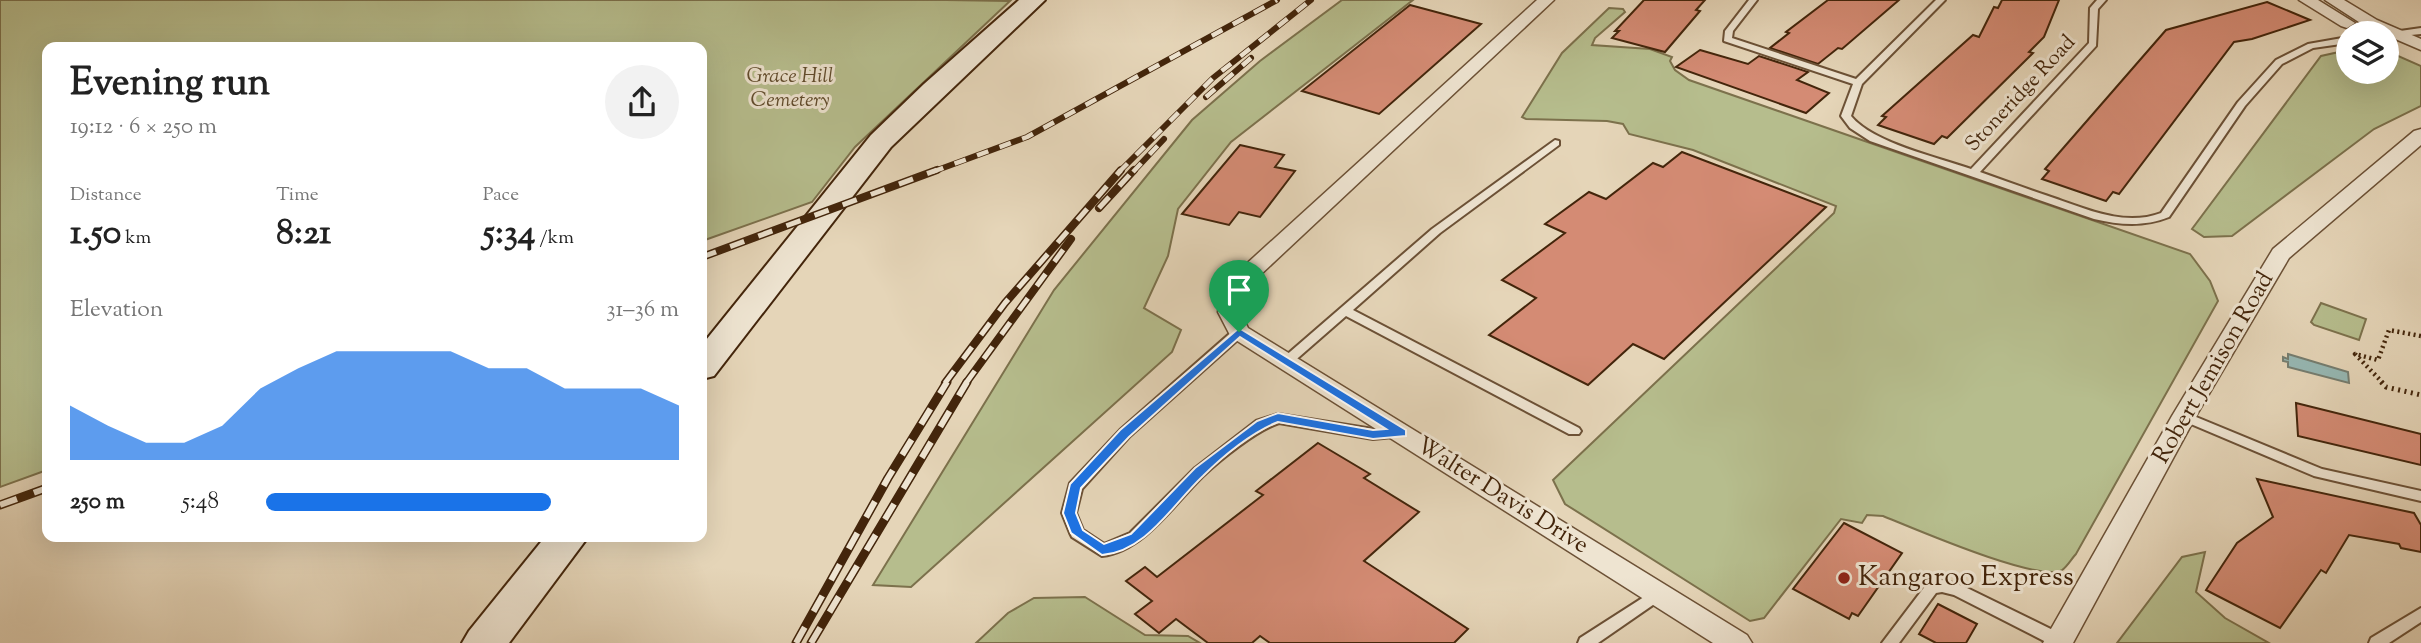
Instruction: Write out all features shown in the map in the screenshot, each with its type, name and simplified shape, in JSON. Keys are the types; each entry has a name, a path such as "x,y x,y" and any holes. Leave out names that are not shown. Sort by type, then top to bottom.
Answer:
{"main road":[{"path":"707,362 881,141 1033,0"},
{"path":"484,643 564,542"}],"street":[{"path":"1239,332 1229,312 1230,291 1546,0"},
{"path":"2307,0 2344,21"},
{"path":"2333,0 2365,21"},
{"path":"2399,39 2421,45"},
{"path":"2399,43 2421,58"},
{"name":"Robert Jemison Road","path":"2059,642 2184,416 2281,254 2421,135"},
{"name":"Walter Davis Drive","path":"1239,332 1737,643"}],"lane":[{"path":"1753,0 1729,30 1727,39 1858,83"},
{"path":"1941,0 1858,83 1846,116 1854,126 1874,139 2098,217 2127,223 2151,221 2165,215 2241,104 2279,62 2320,44 2336,42"},
{"name":"Stoneridge Road","path":"1973,173 2093,44 2094,8 2102,0"},
{"path":"2399,35 2421,31"},
{"path":"1287,361 1436,231 1555,143"},
{"path":"1346,310 1574,431"},
{"path":"1239,332 1125,433 1075,487 1069,513 1077,533 1102,550 1112,549 1135,537 1200,471 1261,424 1278,418 1373,434 1401,433"},
{"path":"2184,416 2319,473 2421,496"},
{"path":"1890,643 1931,589 1942,586 1958,590 2059,642"},
{"path":"1586,643 1658,594"},
{"path":"2377,643 2421,614"}],"path":[{"path":"2421,336 2389,330 2378,360 2355,354 2386,387 2421,395"}],"green space":[{"name":"Grace Hill Cemetery","path":"0,0 1010,1 855,147 812,202 707,239 707,42 42,42 42,472 0,487"},
{"path":"1342,0 1413,0 1231,142 1178,209 1168,256 1144,308 1181,330 1172,352 911,587 873,585 1054,290 1192,120 1260,61"},
{"path":"1609,8 1623,9 1625,12 1595,38 1592,45 1650,49 1672,57 1670,61 1675,70 1689,80 2190,254 2210,281 2218,301 2076,554 2064,569 2049,572 2003,562 1883,516 1867,515 1862,523 1841,519 1764,618 1750,621 1565,504 1553,480 1834,213 1836,206 1693,150 1629,134 1623,124 1522,117 1562,53"},
{"path":"2336,53 2336,84 2399,84 2399,56 2421,66 2421,106 2374,129 2232,236 2204,237 2192,229 2321,56"},
{"path":"2321,303 2366,319 2359,340 2314,325 2311,322"},
{"path":"2205,552 2196,592 2225,618 2269,643 2117,643 2182,557"},
{"path":"1085,597 1145,635 1188,636 1200,643 976,643 1008,613 1034,598"}],"water":[{"path":"2288,354 2348,372 2349,383 2288,367 2288,362 2283,361 2283,357 2288,359"}],"building":[{"path":"1644,0 1705,0 1696,10 1700,11 1665,52 1612,38 1619,31 1615,31"},
{"path":"1828,0 1899,0 1842,49 1838,48 1818,64 1770,48 1789,33 1786,32"},
{"path":"2002,0 2059,0 2044,37 2029,52 2033,53 1947,138 1942,136 1934,144 1878,125 1886,117 1882,116 1973,35 1979,37 1994,7 1998,8"},
{"path":"2267,2 2310,20 2252,39 2234,42 2119,194 2113,192 2106,201 2042,179 2049,171 2045,169 2166,30"},
{"path":"1410,5 1481,24 1379,114 1302,91"},
{"path":"1700,50 1748,64 1759,56 1808,72 1797,80 1829,93 1806,113 1676,67"},
{"path":"1240,145 1284,155 1275,167 1295,171 1260,217 1239,212 1229,225 1182,214"},
{"path":"1682,152 1826,207 1664,359 1633,344 1588,385 1489,335 1536,298 1502,280 1565,233 1545,224 1589,192 1606,199 1653,163 1663,167"},
{"path":"2296,403 2421,434 2421,465 2298,436"},
{"path":"1318,443 1370,474 1364,478 1419,512 1364,561 1468,629 1454,643 1270,643 1260,636 1252,643 1208,643 1176,619 1159,633 1135,614 1152,601 1126,581 1145,567 1157,577 1263,495 1256,491"},
{"path":"2257,479 2414,513 2421,525 2421,552 2401,548 2399,544 2349,535 2326,573 2321,570 2280,628 2206,590 2237,543 2273,517"},
{"path":"1844,523 1902,553 1858,616 1852,613 1849,619 1793,589"},
{"path":"1938,604 1977,624 1966,643 1936,643 1919,634"}],"railway":[{"path":"932,172 1027,137 1277,0"},
{"path":"1121,170 1213,78 1311,0"},
{"path":"1206,97 1251,58"},
{"path":"1133,172 1164,139"},
{"path":"707,255 937,170"},
{"path":"945,383 1005,303 1121,170"},
{"path":"1099,208 1134,170"},
{"path":"966,383 1071,239"},
{"path":"796,643 888,478 947,382"},
{"path":"811,643 967,382"},
{"path":"0,505 42,490"}],"place":[{"name":"Kangaroo Express","path":"1844,578"}],"route":[{"path":"1239,332 1401,433 1373,434 1301,419 1278,418 1261,424 1200,471 1156,519 1135,537 1112,549 1102,550 1077,533 1069,513 1075,487 1125,433 1239,332"}]}
